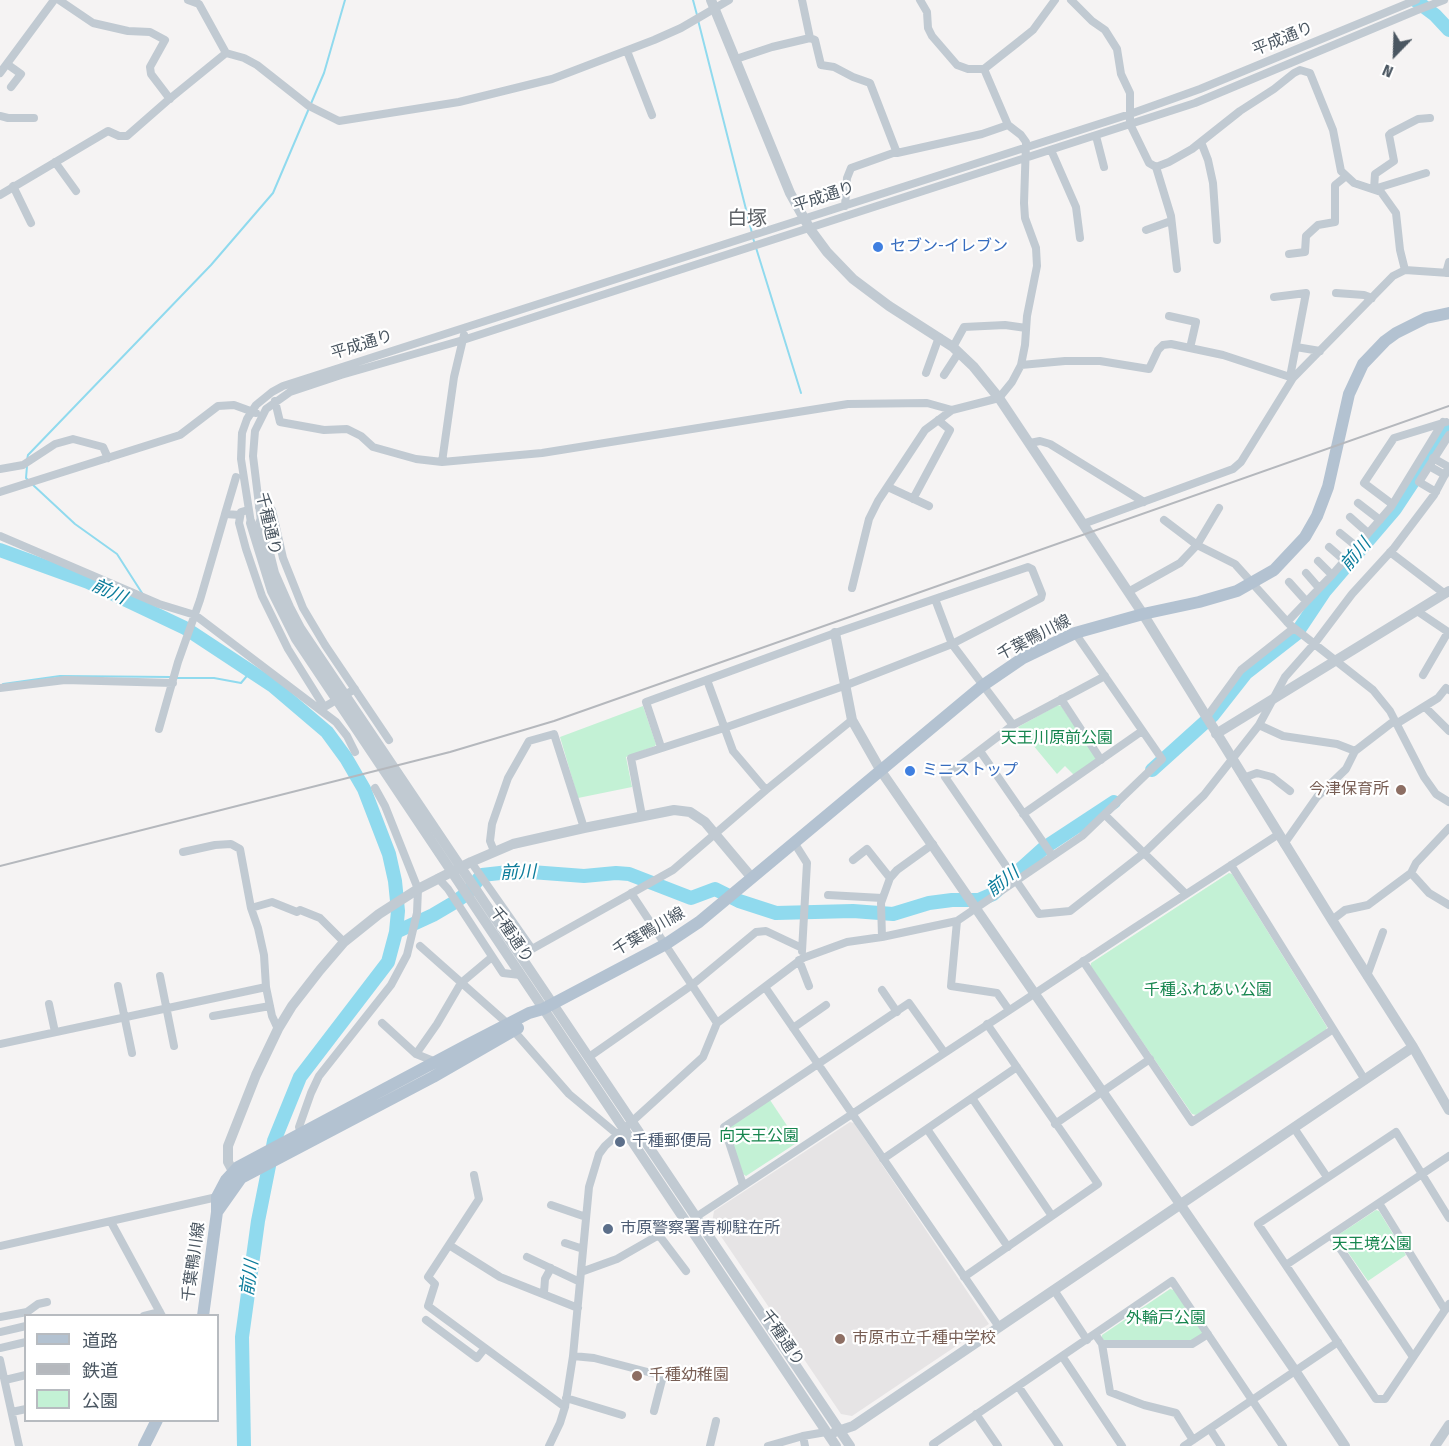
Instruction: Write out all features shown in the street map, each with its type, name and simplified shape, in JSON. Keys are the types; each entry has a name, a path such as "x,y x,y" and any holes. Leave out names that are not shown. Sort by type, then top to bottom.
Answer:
{"main road":[{"name":"千葉鴨川線","path":"203,1314 217,1197 253,1159 436,1062 533,1019 548,1007 666,944 699,922 795,844 982,686 1023,658 1075,633 1218,597 1253,583 1274,570 1305,537 1320,510 1355,378 1363,364 1379,346 1410,325 1426,318 1449,313"},
{"name":"千葉鴨川線","path":"217,1212 240,1175 433,1077 511,1027"},
{"path":"144,1446 156,1422"}],"street":[{"path":"0,73 57,0 93,22 128,31 150,32 165,40 150,67 151,74 170,99"},
{"path":"188,0 199,4 226,53 257,64 309,106 339,121 459,102 530,85 582,69 681,28 713,5 729,0"},
{"path":"802,0 810,38"},
{"path":"920,0 927,12 928,28 932,36 957,65 968,69 984,69 1032,30 1055,0"},
{"path":"1071,0 1092,21 1105,30 1117,49 1121,74 1130,93 1130,124 1149,163 1156,167 1171,220 1177,269"},
{"name":"平成通り","path":"261,416 275,401 303,387 463,340 807,224 845,206 1130,114 1200,89 1416,0"},
{"name":"平成通り","path":"252,411 272,392 292,383 1026,158 1195,103 1415,10 1444,0"},
{"path":"713,5 790,193 807,224 827,252 853,279 956,350 973,366 999,398 1143,615 1413,1047 1449,1110"},
{"path":"736,59 772,47 810,38 815,40 822,66 834,67 870,83 896,152"},
{"path":"1294,50 1302,70"},
{"path":"627,51 652,115"},
{"path":"0,195 108,131 119,136 127,136 226,53"},
{"path":"7,64 21,74 11,87"},
{"path":"852,588 869,519 878,501 925,430 952,410 999,398 1012,382 1021,365 1037,266 1036,248 1025,218 1023,203 1026,142 1008,125 984,69"},
{"path":"1156,167 1169,162 1201,142 1294,73 1302,70 1310,73 1333,130 1341,171 1354,183 1381,192 1396,213 1400,250 1405,270"},
{"path":"0,116 34,118"},
{"path":"1374,189 1375,174 1394,161 1389,135 1419,119 1430,118"},
{"path":"845,206 847,178 851,168 896,152 982,134 1008,125"},
{"path":"1096,136 1104,167"},
{"path":"1201,142 1213,183 1217,240"},
{"path":"1051,150 1076,207 1080,238"},
{"path":"55,162 76,191"},
{"path":"1374,189 1426,172"},
{"path":"1289,254 1305,252 1306,236 1318,225 1335,222 1335,185 1345,177"},
{"path":"13,186 31,224"},
{"path":"1146,230 1171,220"},
{"path":"1083,524 1233,469 1240,462 1292,377 1393,276 1405,270 1448,273 1449,262"},
{"path":"1274,297 1306,293 1292,377"},
{"path":"1336,293 1364,295 1372,298"},
{"path":"1168,316 1196,322 1190,348"},
{"path":"944,375 964,327 1005,325 1026,328"},
{"path":"442,462 454,377 466,329"},
{"path":"926,373 939,337"},
{"path":"1021,365 1100,361 1149,369 1158,350 1163,345 1171,344 1223,355 1292,377"},
{"path":"1296,347 1320,351"},
{"path":"275,401 280,422 324,430 347,429 361,436 373,447 416,459 442,462 542,453 848,404 927,403 952,410"},
{"path":"0,492 180,435 218,406 234,405 261,416"},
{"name":"千種通り","path":"252,411 242,433 241,445 244,512 256,522 274,573 300,628 513,944 548,1007 624,1128 850,1446"},
{"name":"千種通り","path":"261,416 253,441 254,472 259,507 256,522 272,591 296,639 520,975 589,1057 624,1128"},
{"path":"913,499 950,430 938,420"},
{"path":"1392,504 1364,483 1394,438 1446,422"},
{"path":"1206,718 1241,670 1290,625 1306,602 1380,519 1446,422"},
{"path":"0,469 23,465 55,444 73,439 103,447 108,458"},
{"path":"1436,492 1419,482 1447,440"},
{"path":"1030,443 1040,441 1050,444 1144,502"},
{"path":"1105,676 1013,725 945,777 1040,914 1070,910 1144,853 1204,795 1259,724 1285,677 1315,643 1352,594 1390,552 1436,492 1448,470 1431,462"},
{"path":"159,729 236,477"},
{"path":"888,487 929,506"},
{"path":"1358,503 1380,519"},
{"path":"0,536 159,603 195,615 336,722 353,748 387,738 303,608 283,558 272,510 259,507"},
{"path":"1128,592 1180,563 1197,545 1219,508"},
{"path":"225,514 244,512"},
{"path":"244,512 239,523 262,596 288,649 314,688 320,703 326,706 355,689"},
{"path":"1350,517 1368,533"},
{"path":"1164,520 1197,545 1235,564 1290,625 1373,690 1390,711 1424,777 1436,794 1449,802"},
{"path":"1340,533 1356,546"},
{"path":"1329,547 1344,560"},
{"path":"1216,734 1447,593 1390,552"},
{"path":"1318,561 1332,575"},
{"path":"642,816 631,758 844,686 952,644 1041,598 1042,594 1032,569 1028,567 835,633 646,702 661,747"},
{"path":"1306,573 1319,588"},
{"path":"1288,582 1306,602"},
{"path":"935,599 952,644 1013,725"},
{"path":"1417,611 1448,632 1423,675"},
{"path":"835,633 852,720 882,771 1345,1446"},
{"path":"549,1446 566,1403 573,1356 586,1217 594,1168 599,1154 624,1128 703,1057 717,1023 765,987 801,955 847,942 957,921 1082,836 1162,759 1075,633"},
{"path":"0,688 65,680 174,679"},
{"path":"707,680 733,752 765,790"},
{"path":"302,696 314,688"},
{"path":"527,1257 551,1268 580,1277 690,1219 1231,865 1282,839 1317,797 1346,769 1355,751 1395,722 1438,698 1446,688 1449,690"},
{"path":"1061,699 1101,760"},
{"path":"1425,707 1449,731"},
{"path":"471,862 532,949 673,870 765,790 852,720"},
{"path":"1259,724 1283,736 1337,744 1355,751"},
{"path":"1023,814 1142,731"},
{"path":"494,851 490,841 492,824 508,778 529,741 554,735 584,828"},
{"path":"980,751 1052,855"},
{"path":"1243,778 1257,773 1272,777 1290,791"},
{"path":"298,1135 299,1126 319,1076 391,986 407,955 417,913 418,889 385,806 375,788"},
{"path":"240,1175 227,1158 228,1146 278,1029 305,989 344,942 379,914 418,889 494,851 513,844 674,810 690,812 705,822 752,878"},
{"path":"1105,815 1186,894"},
{"path":"1332,920 1345,910 1368,905 1411,873 1416,863 1449,828"},
{"path":"183,852 214,845 231,844 240,849 251,908 264,955 270,1006 278,1029"},
{"path":"795,844 807,863 801,955 809,986"},
{"path":"882,937 882,898 890,878 897,870 933,844"},
{"path":"853,860 867,849 890,878"},
{"path":"1231,865 1365,1080"},
{"path":"1411,873 1429,894 1449,905"},
{"path":"438,878 448,889 503,973 520,975"},
{"path":"631,893 717,1023"},
{"path":"828,895 882,898"},
{"path":"251,908 272,902 297,912 300,910 320,918 344,942"},
{"path":"957,921 951,986 996,993 1010,1010"},
{"path":"589,1057 692,985 756,933 766,931 801,955"},
{"path":"1367,976 1383,932"},
{"path":"420,946 511,1027 569,1094 624,1128"},
{"path":"416,1054 461,983 492,957"},
{"path":"1083,962 1192,1122 1332,1030"},
{"path":"160,976 174,1046"},
{"path":"118,986 132,1053"},
{"path":"0,1044 266,987"},
{"path":"765,987 999,1328"},
{"path":"882,990 897,1012"},
{"path":"743,1185 724,1127 909,1003 944,1053"},
{"path":"49,1004 55,1032"},
{"path":"793,1028 826,1005"},
{"path":"213,1016 270,1006"},
{"path":"382,1023 416,1054 436,1062"},
{"path":"964,1277 1098,1184 987,1024"},
{"path":"768,1446 789,1443 803,1436 840,1431 853,1426 1413,1047"},
{"path":"1055,1124 1150,1059"},
{"path":"883,1159 1017,1067"},
{"path":"972,1098 1052,1216"},
{"path":"1294,1128 1327,1178"},
{"path":"927,1129 1008,1247"},
{"path":"1379,1203 1447,1307 1385,1399 1376,1399 1258,1224 1396,1132 1449,1218"},
{"path":"1287,1265 1449,1156"},
{"path":"474,1175 479,1199 428,1277 435,1284 428,1306 566,1403 622,1415"},
{"path":"0,1246 217,1197"},
{"path":"552,1205 586,1217"},
{"name":"千種通り","path":"690,1219 836,1446"},
{"path":"111,1222 161,1314"},
{"path":"658,1234 686,1271"},
{"path":"1331,1234 1413,1357"},
{"path":"565,1243 583,1249"},
{"path":"449,1245 500,1277 578,1308"},
{"path":"544,1293 545,1280 551,1268"},
{"path":"934,1446 933,1444 976,1414 1172,1281 1283,1446"},
{"path":"1054,1290 1087,1340"},
{"path":"0,1317 27,1312 38,1304 47,1302"},
{"path":"426,1320 477,1358 485,1348"},
{"path":"0,1332 24,1326"},
{"path":"1095,1334 1102,1344 1110,1392 1144,1405 1176,1413 1193,1440"},
{"path":"1102,1344 1192,1344 1208,1334"},
{"path":"0,1348 24,1342"},
{"path":"1184,1446 1338,1342"},
{"path":"573,1356 594,1358 663,1376 654,1411"},
{"path":"1062,1356 1122,1446"},
{"path":"0,1360 19,1446"},
{"path":"4,1380 24,1375"},
{"path":"1018,1386 1059,1446"},
{"path":"12,1412 24,1409"},
{"path":"976,1414 998,1446"},
{"path":"710,1446 716,1421"},
{"path":"1435,1446 1449,1425"},
{"path":"1210,1429 1221,1446"},
{"path":"803,1436 805,1446"}],"shaded area":[{"name":"市原市立千種中学校","path":"850,1122 854,1123 989,1324 852,1416 841,1414 712,1223 714,1211"}],"green space":[{"name":"天王川原前公園","path":"1058,705 1061,706 1096,757 1095,761 1074,775 1065,766 1057,774 1018,727"},
{"path":"643,706 656,744 626,757 632,787 578,798 560,737"},
{"name":"千種ふれあい公園","path":"1229,873 1232,874 1327,1027 1326,1030 1196,1115 1192,1114 1091,967 1091,963"},
{"name":"向天王公園","path":"770,1100 798,1142 746,1176 743,1174 728,1130 729,1127"},
{"name":"天王境公園","path":"1376,1210 1379,1211 1406,1255 1368,1281 1338,1235"},
{"name":"外輪戸公園","path":"1170,1289 1174,1290 1203,1332 1201,1336 1191,1342 1106,1342 1102,1338 1102,1335"}],"waterway":[{"path":"27,460 28,455 211,265 273,193 324,73 345,0"},
{"path":"693,0 697,15"},
{"path":"1415,0 1435,15 1449,30"},
{"path":"698,20 752,233"},
{"path":"753,238 801,393"},
{"name":"前川","path":"1152,770 1213,715 1246,673 1296,634 1324,592 1395,509 1449,427"},
{"path":"27,466 26,478 28,480"},
{"path":"32,484 75,524 117,554 142,593"},
{"name":"前川","path":"0,550 88,582 185,628 273,686 327,732 346,758 364,789 389,854 398,911 396,932 388,962 300,1077 274,1141 258,1221 242,1337 244,1446"},
{"name":"前川","path":"148,602 156,614"},
{"path":"176,678 214,678 241,683 251,671"},
{"path":"3,684 60,676 170,677"},
{"name":"前川","path":"396,932 455,902 466,894 482,875 518,871 584,876 629,874 691,898 715,889 739,901 776,913 853,911 893,914 929,903 979,900 993,894 1044,848 1114,802"}],"railway":[{"path":"0,866 450,752 554,721 1449,406"}],"place":[{"name":"セブン-イレブン","path":"878,247"},
{"name":"ミニストップ","path":"910,771"},
{"name":"今津保育所","path":"1401,790"},
{"name":"千種郵便局","path":"620,1142"},
{"name":"市原警察署青柳駐在所","path":"608,1229"},
{"name":"市原市立千種中学校","path":"840,1339"},
{"name":"千種幼稚園","path":"637,1376"}],"district":[{"name":"白塚","path":"747,219"}]}
